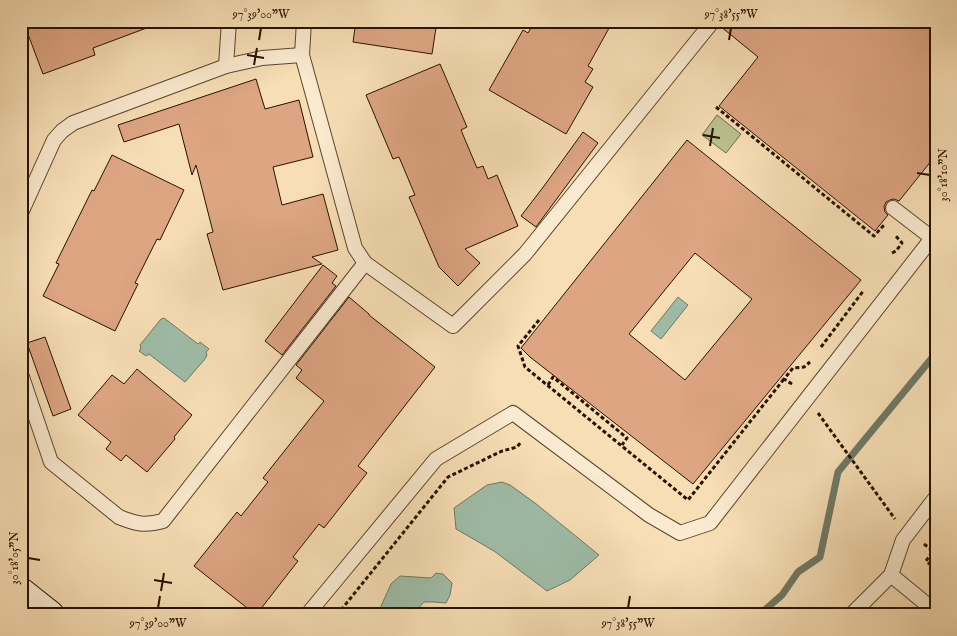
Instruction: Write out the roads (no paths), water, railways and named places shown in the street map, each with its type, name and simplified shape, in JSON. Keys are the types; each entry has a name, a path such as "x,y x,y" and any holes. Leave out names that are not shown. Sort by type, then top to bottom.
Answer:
{"main road":[{"path":"21,592 50,615"}],"lane":[{"path":"226,66 229,21"},
{"path":"304,21 302,55 354,248 366,263 453,326 525,254 713,21"},
{"path":"21,213 54,140 73,123 226,66 262,58 302,55"},
{"path":"307,615 436,459 513,413 649,516 680,533 710,523 934,235 893,208"},
{"path":"21,374 51,462 125,520 150,524 163,521 366,263"},
{"path":"851,615 890,575 903,540 936,497"},
{"path":"890,575 936,612"}],"waterway":[{"path":"759,615 782,595 798,572 820,557 838,472 936,353"}]}
